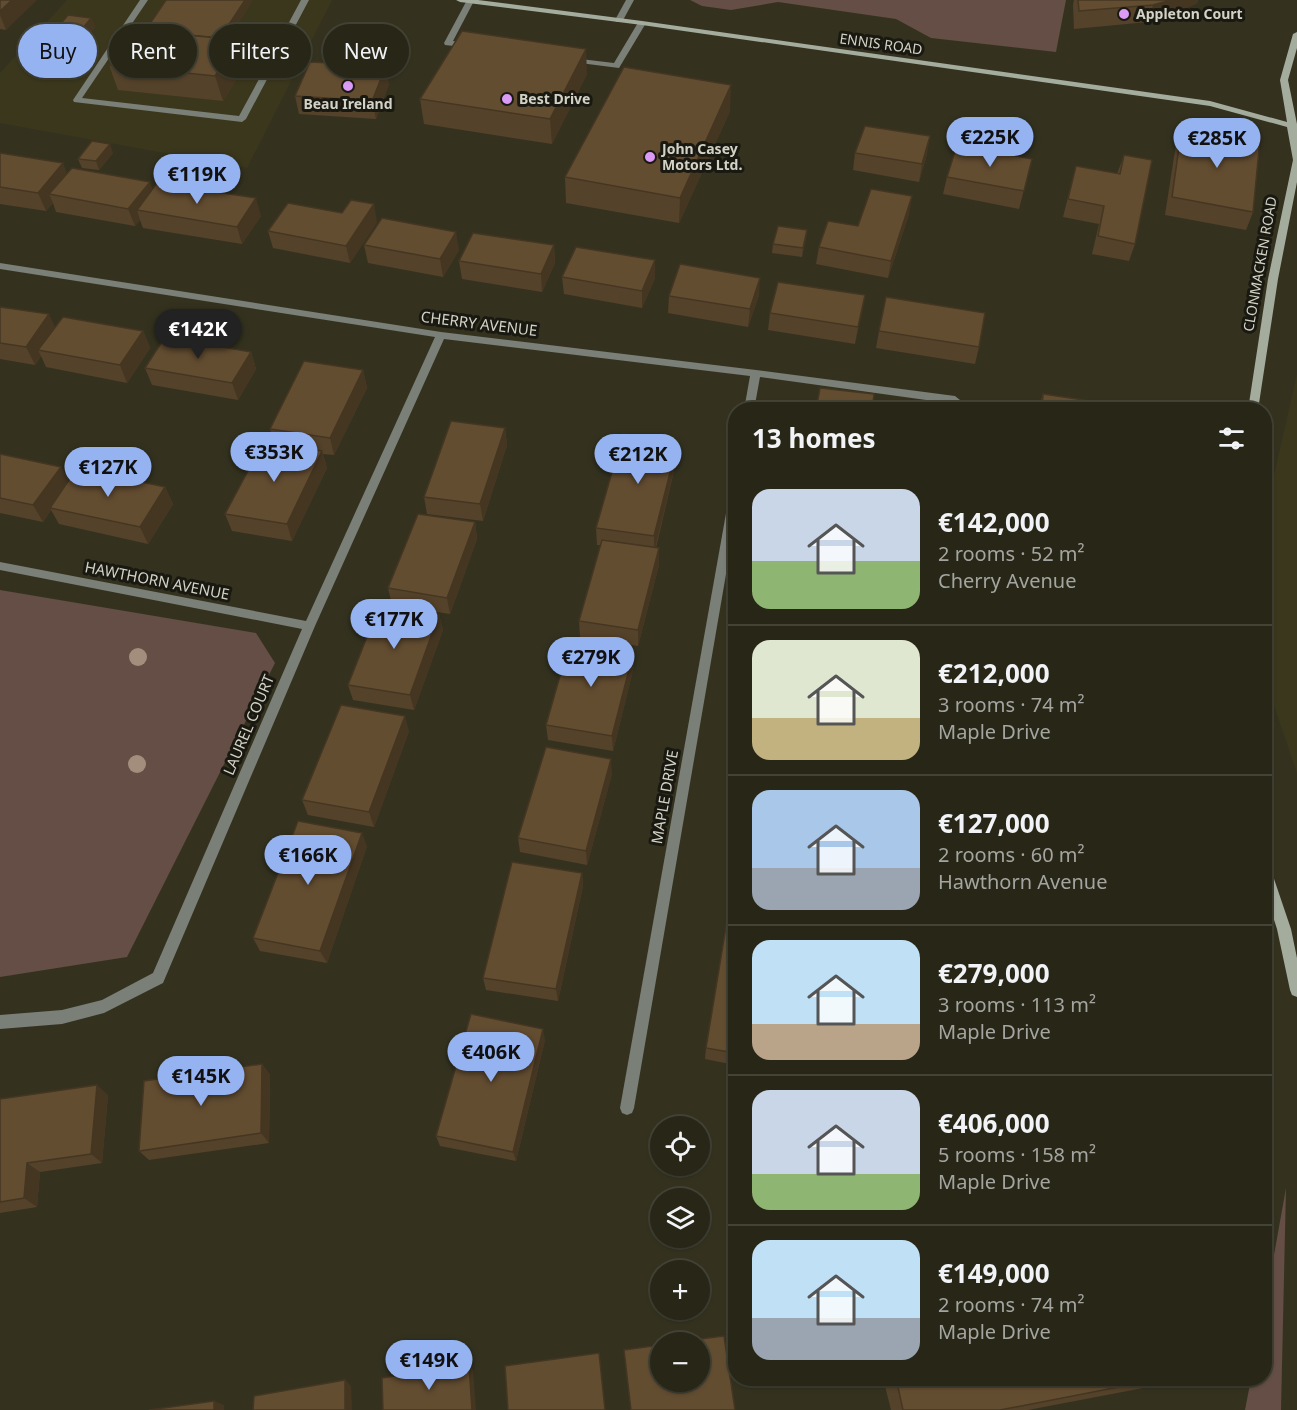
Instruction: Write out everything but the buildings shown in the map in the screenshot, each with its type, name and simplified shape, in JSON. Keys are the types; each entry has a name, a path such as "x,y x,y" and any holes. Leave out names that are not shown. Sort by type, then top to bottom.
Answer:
{"main road":[{"name":"ENNIS ROAD","path":"460,0 642,23 1210,104 1294,126"},
{"name":"CLONMACKEN ROAD","path":"1254,402 1273,279 1297,160 1294,126 1284,80 1297,34"},
{"path":"1272,892 1284,929 1297,990"}],"street":[{"path":"127,24 144,0"},
{"path":"292,24 305,0"},
{"path":"619,20 630,0"},
{"path":"470,1 448,43 481,47"},
{"path":"560,58 616,66 642,23"},
{"path":"203,35 209,36"},
{"path":"109,51 77,100 242,119 263,78"},
{"name":"CHERRY AVENUE","path":"0,266 441,335 756,373 955,400"},
{"name":"LAUREL COURT","path":"0,1022 62,1017 104,1006 158,978 309,626 441,335"},
{"path":"751,402 756,373"},
{"name":"MAPLE DRIVE","path":"627,1108 728,531"},
{"name":"HAWTHORN AVENUE","path":"0,566 309,626"}],"shaded area":[{"path":"67,0 332,0 311,42 311,24 209,24 209,78 293,78 247,168 0,123 0,73 18,53 18,78 97,78 97,24 45,24"},
{"path":"690,0 1066,0 1056,52 931,38 896,19 778,2 731,10 702,6"},
{"path":"1297,374 1297,773 1272,700 1272,484"},
{"path":"0,590 256,633 275,663 127,957 0,977"},
{"path":"1286,1188 1281,1410 1245,1410 1250,1386 1272,1386 1272,1266"}],"place":[{"name":"Appleton Court","path":"1124,14"},
{"name":"Beau Ireland","path":"348,86"},
{"name":"Best Drive","path":"507,99"},
{"name":"John Casey Motors Ltd.","path":"650,157"}]}
